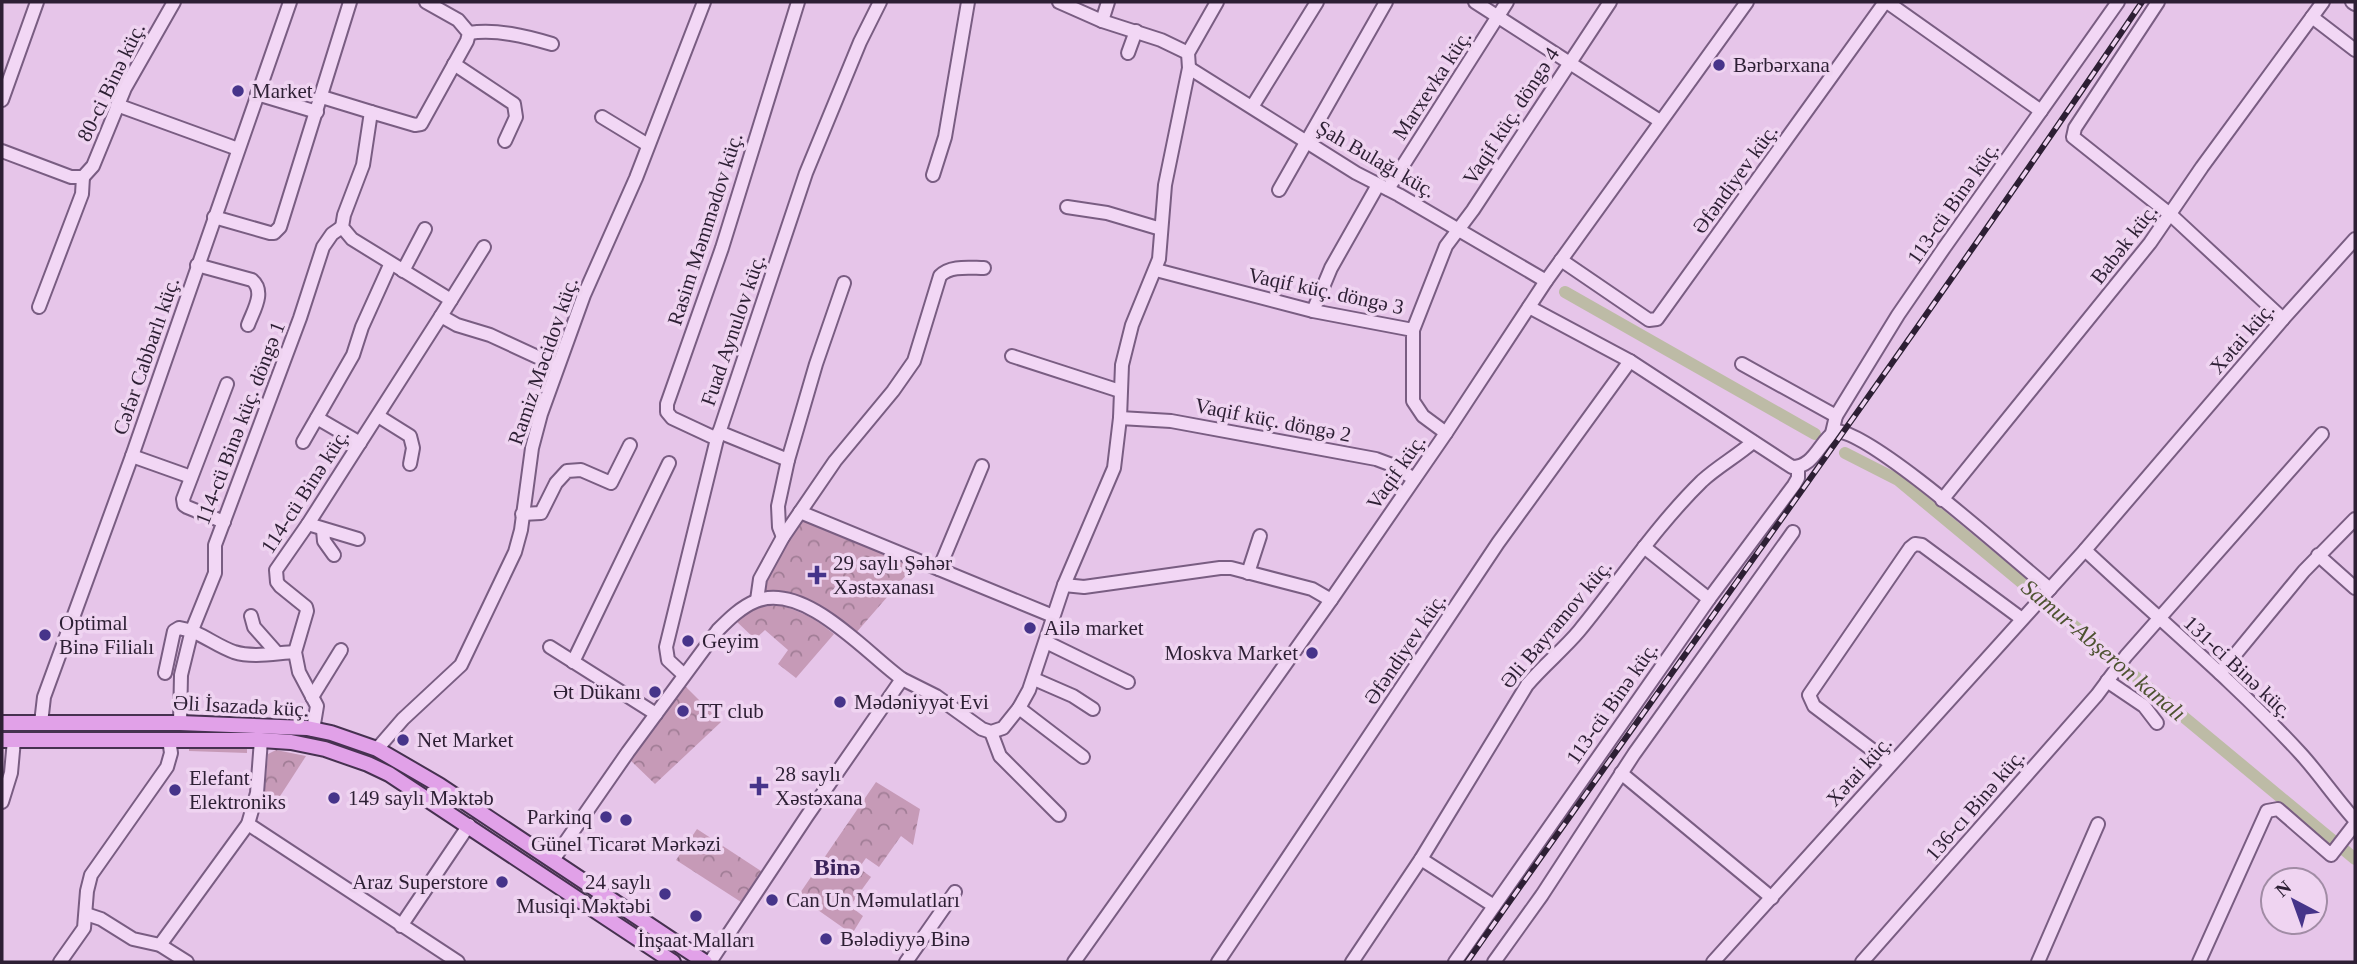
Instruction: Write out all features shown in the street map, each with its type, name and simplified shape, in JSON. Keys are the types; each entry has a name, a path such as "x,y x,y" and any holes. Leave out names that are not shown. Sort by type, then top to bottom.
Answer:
{"main road":[{"name":"Əli İsazadə küç.","path":"2,723 268,725 313,730 377,749 439,785 708,962"},
{"path":"40,740 41,723"},
{"name":"Əli İsazadə küç.","path":"8,740 261,740 309,744 389,774 673,962"},
{"path":"542,876 553,860"}],"street":[{"path":"2,100 37,2"},
{"name":"80-ci Binə küç.","path":"39,307 82,194 83,177 93,166 117,105 174,2"},
{"name":"Cəfər Cabbarlı küç.","path":"41,723 44,697 132,456 290,2"},
{"path":"214,217 270,233 277,231 322,97 350,2"},
{"path":"426,2 458,20 469,33"},
{"name":"Ramiz Məcidov küç.","path":"377,749 403,719 461,665 519,541 531,448 557,366 588,285 631,190 704,2"},
{"name":"Rasim Məmmədov küç.","path":"789,460 672,418 667,412 667,404 722,248 798,2"},
{"name":"Fuad Aynulov küç.","path":"684,675 668,660 666,647 718,436 809,164 860,42 880,2"},
{"path":"933,175 945,137 968,2"},
{"path":"1059,2 1161,40 1188,53"},
{"path":"1102,20 1108,2"},
{"path":"553,860 684,675 731,617 757,600 785,599 816,611 902,679 928,691 982,729 991,732 1003,728 1019,708 1034,679 1064,585 1114,468 1120,418 1122,365 1132,325 1159,259 1165,185 1189,68 1188,53 1217,2"},
{"path":"1252,107 1317,2"},
{"path":"1279,190 1385,2"},
{"path":"1475,2 1660,121"},
{"name":"Marxevka küç.","path":"1313,311 1331,268 1507,2"},
{"name":"Vaqif küç. döngə 4","path":"1413,330 1446,246 1610,2"},
{"name":"Vaqif küç.","path":"1074,962 1331,600 1546,281 1747,2"},
{"path":"1886,2 2041,111"},
{"name":"Əfəndiyev küç.","path":"1561,260 1649,320 1657,319 1886,2"},
{"name":"113-cü Binə küç.","path":"1832,433 1836,415 1898,314 2118,2"},
{"path":"2158,2 2072,133 2075,141 2171,215 2283,320"},
{"name":"Babək küç.","path":"1942,500 2171,215 2202,167 2323,2"},
{"path":"2312,17 2355,50"},
{"path":"469,33 482,31 512,34 552,44"},
{"path":"1128,53 1136,32"},
{"path":"322,97 415,125 421,124 469,33"},
{"path":"454,64 514,104 516,117 505,141"},
{"name":"Şah Bulağı küç.","path":"1189,68 1356,173 1546,281"},
{"path":"257,94 317,111"},
{"path":"117,105 238,149"},
{"path":"371,112 363,165 342,227 352,239 390,265 451,300"},
{"path":"602,117 648,145"},
{"path":"2,151 71,177 83,177"},
{"path":"1068,207 1117,215 1161,229"},
{"name":"114-cü Binə küç. döngə 1","path":"180,723 181,675 192,630 215,573 215,545 300,318 323,247 332,234 342,227"},
{"path":"403,271 425,229"},
{"name":"Xətai küç.","path":"1713,962 2085,550 2355,239"},
{"name":"114-cü Binə küç.","path":"295,652 307,611 306,607 280,586 275,575 276,570 484,247"},
{"path":"197,265 252,280 257,285 259,294 248,325"},
{"path":"303,442 353,355 362,327 390,265"},
{"path":"757,600 760,579 783,537 835,461 893,391 914,361 940,276 951,269 984,268"},
{"name":"Vaqif küç. döngə 3","path":"1156,270 1313,311 1413,330 1413,401 1423,416 1446,433"},
{"path":"783,537 779,527 778,506 789,460 816,364 844,283"},
{"path":"1529,307 1630,361 1786,464 1798,467 1809,461 1832,433 1844,432 1917,479 2050,589"},
{"path":"441,316 557,366"},
{"path":"1012,356 1120,391"},
{"name":"Əfəndiyev küç.","path":"1218,962 1498,543 1630,361"},
{"path":"1742,364 1836,415"},
{"path":"224,522 184,505 183,499 226,384"},
{"path":"377,415 410,436 413,448 410,464"},
{"path":"317,418 360,443"},
{"name":"Vaqif küç. döngə 2","path":"1120,418 1171,421 1376,459 1392,465 1414,479"},
{"name":"136-cı Binə küç.","path":"1863,962 2158,619 2322,434"},
{"name":"Əli Bayramov küç.","path":"1352,962 1421,859 1527,685 1544,664 1577,634 1644,547 1704,479 1753,442"},
{"path":"522,513 541,513 556,483 567,471 581,470 611,483 630,445"},
{"path":"132,456 191,477"},
{"path":"573,662 669,463"},
{"path":"939,569 982,466"},
{"name":"113-cü Binə küç.","path":"1455,962 1709,598 1794,485 1798,467"},
{"path":"800,512 1053,616"},
{"path":"2220,673 2318,555 2355,519"},
{"path":"308,524 358,540"},
{"path":"323,530 324,541 334,555"},
{"path":"1494,962 1542,895 1621,773 1793,532"},
{"path":"1248,573 1260,536"},
{"path":"1891,765 1814,706 1809,695 1910,548 1914,544 1922,545 2022,619"},
{"path":"1644,547 1709,598"},
{"name":"131-ci Binə küç.","path":"2085,550 2220,673 2302,755 2355,822"},
{"path":"2318,555 2355,588"},
{"path":"1064,585 1084,587 1220,568 1312,589 1331,600"},
{"path":"251,616 254,627 277,653"},
{"path":"165,673 174,631 178,628 192,630 236,652 254,655 295,652 299,672 317,706 313,730"},
{"path":"1046,642 1128,682"},
{"path":"550,648 656,714"},
{"path":"312,697 341,650"},
{"path":"2111,676 2144,706 2157,723"},
{"path":"708,962 902,679"},
{"path":"1034,679 1093,709"},
{"path":"1019,708 1083,757"},
{"path":"991,732 1000,756 1059,815"},
{"path":"2,802 11,773 8,740"},
{"path":"60,962 84,928 91,876 167,767 171,753 169,740"},
{"path":"160,945 248,824 257,793 261,740"},
{"path":"1621,773 1772,898"},
{"path":"2199,962 2267,811 2278,809 2331,855 2346,838 2355,822"},
{"path":"248,824 458,962"},
{"path":"2038,962 2098,824"},
{"path":"401,926 469,825"},
{"path":"1421,859 1494,906"},
{"path":"906,962 955,892"},
{"path":"86,914 101,919 133,939 160,945 187,962"}],"green space":[{"path":"802,519 915,565 855,634 813,604 791,596 763,593 773,563"},
{"path":"777,605 807,616 834,634 796,678 778,664 788,650 765,630 755,639 736,621 755,608"},
{"path":"685,686 721,722 655,784 629,759"},
{"path":"189,747 247,748 247,753 189,751"},
{"path":"276,750 306,756 275,804 264,797 268,754"},
{"path":"876,782 920,809 913,845 901,836 879,867 866,858 859,868 871,877 850,906 863,916 852,934 798,896"},
{"path":"697,829 761,871 741,902 676,860"}],"waterway":[{"name":"Samur-Abşeron kanalı","path":"1565,292 1815,434"},
{"name":"Samur-Abşeron kanalı","path":"1845,453 1898,480 2355,859"}],"railway":[{"path":"1467,962 1892,364 2142,2"}],"place":[{"name":"Bərbərxana","path":"1719,65"},
{"name":"Market","path":"238,91"},
{"name":"29 saylı Şəhər Xəstəxanası","path":"817,575"},
{"name":"Ailә market","path":"1030,628"},
{"name":"Optimal Binə Filialı","path":"45,635"},
{"name":"Geyim","path":"688,641"},
{"name":"Moskva Market","path":"1312,653"},
{"name":"Ət Dükanı","path":"655,692"},
{"name":"Mədəniyyət Evi","path":"840,702"},
{"name":"TT club","path":"683,711"},
{"name":"Net Market","path":"403,740"},
{"name":"28 saylı Xəstəxana","path":"759,786"},
{"name":"Elefant Elektroniks","path":"175,790"},
{"name":"149 saylı Məktəb","path":"334,798"},
{"name":"Parkinq","path":"606,817"},
{"name":"Günel Ticarət Mərkəzi","path":"626,820"},
{"name":"Araz Superstore","path":"502,882"},
{"name":"24 saylı Musiqi Məktəbi","path":"665,894"},
{"name":"Can Un Məmulatları","path":"772,900"},
{"name":"İnşaat Malları","path":"696,916"},
{"name":"Bələdiyyə Binə","path":"826,939"}],"district":[{"name":"Binə","path":"837,867"}]}
